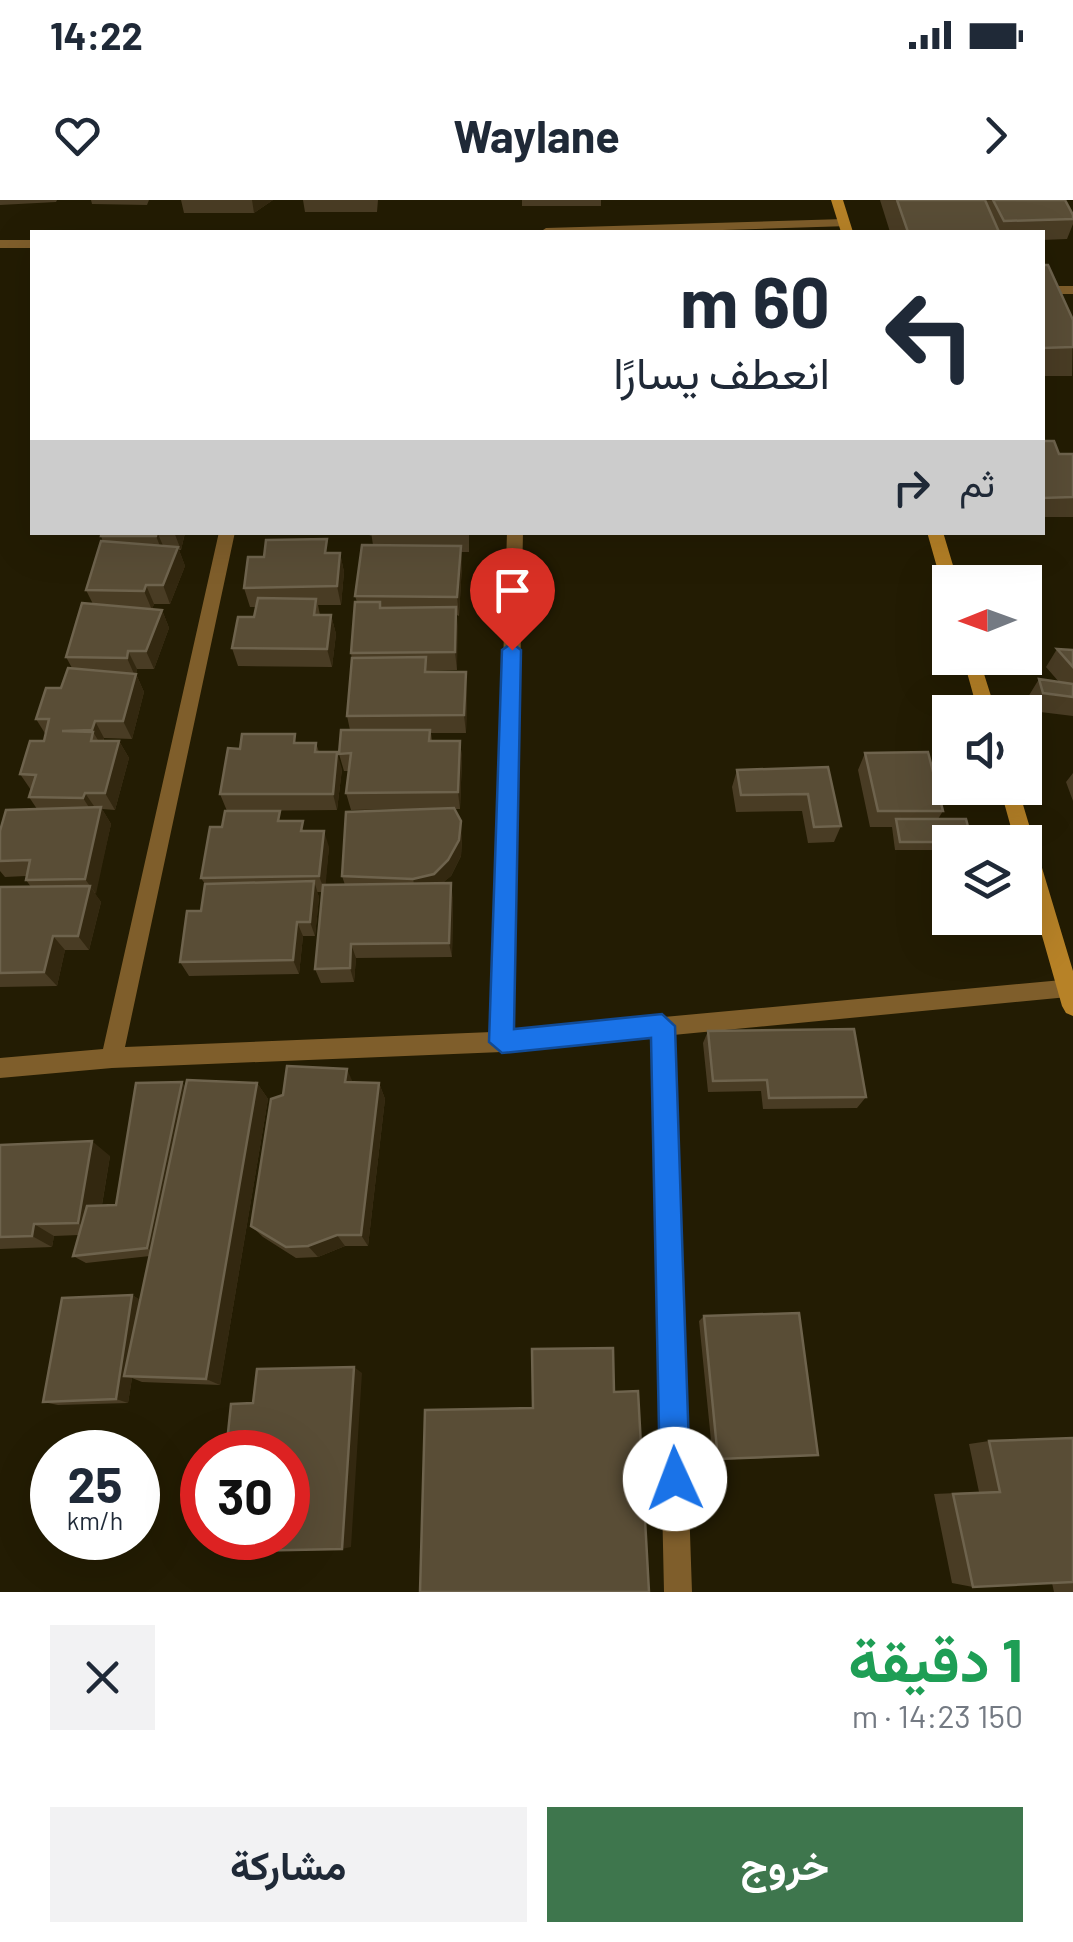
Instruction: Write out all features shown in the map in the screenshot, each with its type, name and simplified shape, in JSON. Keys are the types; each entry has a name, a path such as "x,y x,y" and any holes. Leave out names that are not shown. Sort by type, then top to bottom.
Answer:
{"street":[{"path":"696,230 845,228 837,200"},
{"path":"0,244 30,244"},
{"path":"1045,290 1073,290"},
{"path":"112,1058 225,535"},
{"path":"502,1042 514,535"},
{"path":"935,535 944,565"},
{"path":"0,1068 112,1058 502,1042 662,1026 1070,996 1014,805"},
{"path":"662,1026 678,1592"}],"building":[{"path":"897,200 985,200 998,230 907,230"},
{"path":"993,200 1065,200 1073,219 1004,221"},
{"path":"1045,265 1073,320 1073,347 1045,348"},
{"path":"1045,441 1054,441 1059,454 1073,454 1073,497 1045,498"},
{"path":"327,539 325,553 340,553 337,586 244,588 248,557 264,557 266,540"},
{"path":"101,541 178,547 163,585 146,585 144,591 86,590"},
{"path":"362,545 461,546 457,597 355,596"},
{"path":"258,598 316,599 314,615 331,615 327,649 232,648 238,617 254,617"},
{"path":"355,602 380,602 380,608 456,607 455,652 351,653"},
{"path":"82,603 162,610 146,651 128,651 127,658 66,657"},
{"path":"1057,649 1073,650 1073,667"},
{"path":"426,657 425,672 466,672 464,715 347,716 352,658"},
{"path":"68,668 136,674 123,721 95,721 92,730 62,731 93,732 91,741 119,741 105,793 85,793 83,798 29,797 36,775 20,774 30,741 44,741 49,719 36,719 46,688 61,688"},
{"path":"1039,679 1073,684 1073,697 1043,693"},
{"path":"341,730 430,730 429,741 460,741 458,792 346,793 351,753 339,754"},
{"path":"242,734 295,734 294,743 316,743 315,752 337,752 333,794 220,794 228,748 240,749"},
{"path":"928,752 932,805 941,805 943,811 878,811 865,753"},
{"path":"828,767 841,826 814,827 808,794 741,795 737,770"},
{"path":"101,807 85,879 26,880 30,860 0,861 0,831 6,810"},
{"path":"454,808 461,821 459,840 434,874 413,879 342,876 346,812"},
{"path":"225,811 280,811 278,821 303,821 301,831 324,831 319,876 201,878 210,827 222,827"},
{"path":"896,819 966,819 968,825 932,825 932,842 900,842"},
{"path":"314,881 310,922 297,922 293,960 180,962 187,911 201,911 205,884"},
{"path":"451,883 449,943 351,944 350,968 315,969 323,885"},
{"path":"90,886 78,936 53,936 44,972 0,973 0,887"},
{"path":"854,1029 866,1097 769,1098 767,1080 713,1081 708,1031"},
{"path":"287,1066 347,1069 345,1082 379,1083 361,1235 337,1235 308,1246 286,1247 251,1226 271,1099 283,1095"},
{"path":"187,1080 257,1083 206,1379 124,1376"},
{"path":"182,1082 147,1248 73,1256 87,1206 116,1205 136,1083"},
{"path":"92,1141 78,1223 34,1224 32,1236 0,1237 0,1145"},
{"path":"132,1295 116,1399 43,1402 62,1298"},
{"path":"799,1313 818,1455 718,1459 704,1316"},
{"path":"613,1348 614,1392 638,1391 649,1592 420,1592 425,1410 533,1408 532,1349"},
{"path":"354,1367 342,1549 310,1550 310,1430 228,1430 231,1404 253,1403 257,1369"},
{"path":"1073,1438 1073,1582 973,1587 953,1494 1000,1492 989,1441"}],"route":[{"path":"512,650 502,1042 662,1026 675,1479"}]}
